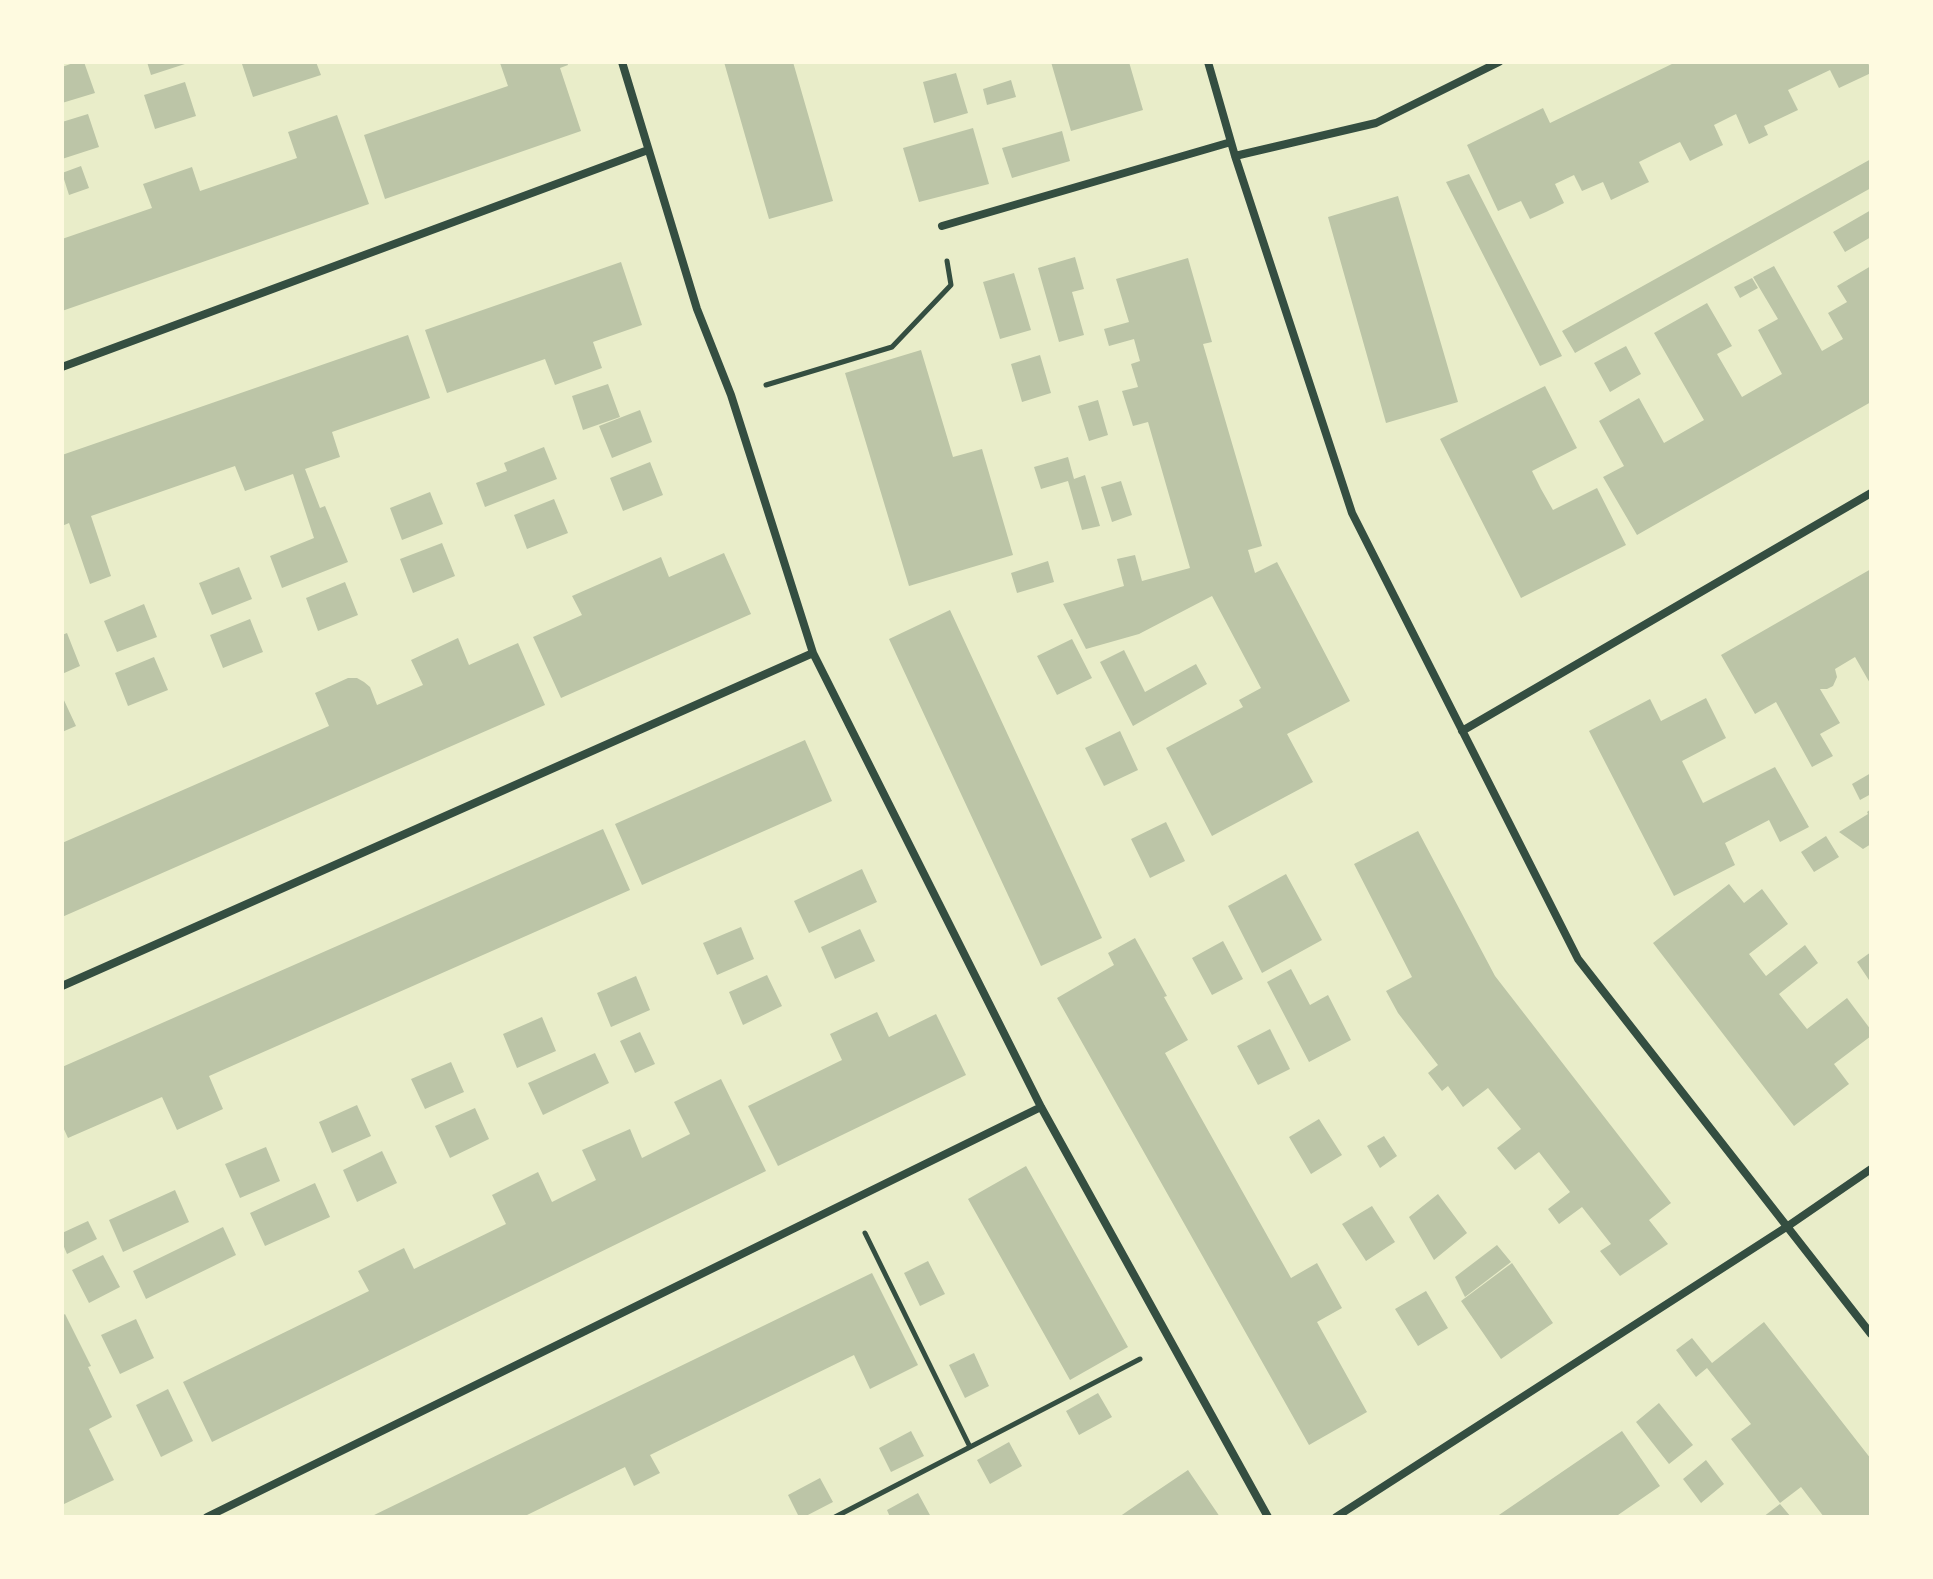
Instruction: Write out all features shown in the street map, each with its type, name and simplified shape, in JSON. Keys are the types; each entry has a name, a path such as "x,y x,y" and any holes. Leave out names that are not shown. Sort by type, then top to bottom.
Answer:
{"street":[{"path":"622,62 697,309 731,395 813,653 1041,1107 1268,1517"},
{"path":"1208,62 1235,156 1352,513 1578,959 1871,1334"},
{"path":"1235,156 1376,123 1499,62"},
{"path":"942,226 1231,142"},
{"path":"62,367 648,150"},
{"path":"1462,731 1871,493"},
{"path":"62,986 813,653"},
{"path":"207,1517 1041,1107"},
{"path":"1336,1517 1788,1226 1871,1169"}],"path":[{"path":"731,395 892,347 951,285 942,226"},
{"path":"849,1201 970,1447"},
{"path":"835,1517 1171,1343"}],"building":[{"path":"84,62 95,93 62,103 62,67"},
{"path":"147,62 187,62 188,63 151,75"},
{"path":"316,62 321,75 253,97 242,64"},
{"path":"567,62 568,65 560,68 581,131 385,199 364,135 508,86 500,63"},
{"path":"724,62 793,62 833,201 769,219"},
{"path":"1051,62 1129,62 1143,110 1071,131"},
{"path":"1676,62 1868,62 1871,73 1839,88 1830,70 1788,90 1798,110 1764,126 1768,135 1749,144 1736,114 1714,125 1723,145 1690,161 1680,142 1657,153 1639,162 1649,182 1611,200 1603,182 1582,191 1574,175 1555,184 1564,203 1546,212 1530,219 1521,201 1498,211 1467,145 1543,108 1550,123"},
{"path":"956,73 968,113 934,123 923,82"},
{"path":"1011,80 1016,97 987,105 983,89"},
{"path":"185,82 196,116 155,129 144,95"},
{"path":"88,114 99,147 62,159 62,122"},
{"path":"337,115 369,204 62,311 62,239 152,208 143,184 192,167 200,191 297,158 288,132"},
{"path":"973,128 989,184 919,202 903,148"},
{"path":"1062,131 1070,161 1012,178 1002,148"},
{"path":"1871,159 1871,188 1575,353 1562,331"},
{"path":"81,166 89,188 69,195 62,173"},
{"path":"1469,174 1562,356 1540,366 1446,182"},
{"path":"1398,196 1458,402 1386,423 1328,217"},
{"path":"1871,210 1871,237 1845,252 1833,232"},
{"path":"1075,257 1084,289 1072,292 1084,335 1059,342 1038,268"},
{"path":"1188,258 1212,342 1203,344 1262,546 1248,550 1255,573 1277,562 1350,701 1287,734 1313,782 1212,836 1166,748 1243,707 1239,700 1261,688 1212,596 1139,634 1086,649 1063,604 1124,586 1117,559 1135,555 1142,581 1190,568 1148,422 1133,426 1122,391 1138,387 1131,364 1140,361 1134,339 1109,346 1104,329 1129,322 1116,279"},
{"path":"621,262 642,325 593,342 602,368 555,385 545,359 447,393 425,330"},
{"path":"1774,266 1822,351 1843,339 1828,313 1847,302 1837,286 1871,266 1871,402 1637,535 1603,477 1624,466 1599,421 1639,398 1664,443 1704,420 1654,333 1707,303 1732,346 1717,354 1742,397 1782,374 1758,330 1778,319 1753,277"},
{"path":"1014,273 1031,330 1000,339 983,282"},
{"path":"1752,278 1758,288 1740,298 1734,287"},
{"path":"408,335 430,398 332,432 340,457 305,469 320,508 325,506 348,562 282,588 270,556 314,538 293,474 245,491 235,466 91,516 111,576 90,584 69,523 62,526 62,455"},
{"path":"1626,346 1641,374 1610,392 1594,363"},
{"path":"921,350 953,457 982,449 1013,555 909,586 845,373"},
{"path":"1040,355 1051,393 1022,402 1011,364"},
{"path":"608,384 620,417 583,430 572,396"},
{"path":"1545,386 1577,448 1532,471 1541,489 1553,510 1597,488 1626,545 1521,598 1440,439"},
{"path":"1098,400 1108,435 1089,441 1078,406"},
{"path":"640,410 652,442 612,458 599,426"},
{"path":"544,447 557,479 485,507 476,483 507,471 504,463"},
{"path":"1068,457 1074,479 1085,475 1100,526 1082,530 1068,481 1041,489 1034,467"},
{"path":"650,462 663,495 623,511 610,478"},
{"path":"1121,481 1132,515 1112,522 1101,487"},
{"path":"430,492 443,524 402,540 390,508"},
{"path":"554,499 568,533 527,549 514,515"},
{"path":"442,543 455,576 413,593 400,559"},
{"path":"724,553 751,614 561,698 533,637 582,615 572,596 661,557 669,577"},
{"path":"1048,561 1054,582 1017,593 1011,573"},
{"path":"239,567 252,599 212,615 199,583"},
{"path":"1871,569 1871,685 1855,657 1835,669 1837,677 1833,686 1820,689 1840,723 1820,734 1833,756 1812,767 1776,702 1755,714 1721,655"},
{"path":"345,582 358,615 318,631 306,598"},
{"path":"144,604 157,637 117,652 104,621"},
{"path":"950,610 1102,938 1041,966 889,639"},
{"path":"250,619 263,652 223,668 210,635"},
{"path":"67,633 80,666 62,674 62,635"},
{"path":"458,638 469,665 518,643 545,705 62,917 62,843 329,726 315,693 348,678 357,678 370,687 377,705 423,685 411,660"},
{"path":"1072,639 1092,678 1057,695 1037,656"},
{"path":"1124,650 1145,692 1196,664 1207,684 1133,726 1100,662"},
{"path":"154,657 168,690 128,706 115,673"},
{"path":"62,696 76,726 62,732"},
{"path":"1706,698 1726,738 1682,761 1703,803 1775,767 1809,827 1780,842 1769,820 1725,843 1735,865 1674,896 1589,731 1650,699 1661,721"},
{"path":"1120,731 1138,770 1104,786 1085,748"},
{"path":"805,740 832,801 642,885 615,824"},
{"path":"1871,773 1871,794 1860,800 1852,784"},
{"path":"1871,809 1871,844 1863,849 1839,832"},
{"path":"1166,822 1185,861 1150,878 1131,839"},
{"path":"603,829 630,890 209,1076 223,1109 177,1130 162,1097 68,1138 62,1125 62,1067"},
{"path":"1418,831 1495,976 1671,1203 1649,1220 1668,1244 1620,1276 1600,1251 1611,1244 1582,1207 1559,1224 1548,1209 1570,1192 1539,1152 1515,1170 1497,1148 1521,1129 1488,1088 1463,1107 1448,1086 1442,1091 1428,1073 1438,1065 1398,1013 1386,991 1412,977 1354,864"},
{"path":"1826,836 1839,857 1814,872 1801,852"},
{"path":"862,869 877,902 809,933 794,901"},
{"path":"1286,874 1322,940 1262,973 1228,906"},
{"path":"1729,884 1744,903 1762,889 1788,924 1749,954 1766,976 1805,945 1818,963 1779,994 1807,1029 1847,998 1871,1030 1871,1036 1834,1064 1849,1084 1794,1126 1653,943"},
{"path":"741,927 754,959 717,975 703,943"},
{"path":"860,929 875,961 835,979 821,947"},
{"path":"1135,938 1188,1040 1165,1053 1191,1100 1291,1278 1317,1263 1342,1308 1317,1322 1367,1412 1309,1445 1057,998 1114,965 1108,953"},
{"path":"1223,941 1243,979 1212,995 1192,958"},
{"path":"1871,952 1871,983 1857,962"},
{"path":"1291,969 1310,1005 1328,995 1351,1040 1309,1062 1267,982"},
{"path":"767,975 782,1006 743,1025 729,992"},
{"path":"636,976 650,1010 611,1027 597,993"},
{"path":"877,1012 889,1037 936,1014 966,1075 778,1166 748,1106 842,1060 830,1034"},
{"path":"542,1017 556,1051 517,1068 503,1034"},
{"path":"1270,1029 1290,1069 1258,1085 1237,1046"},
{"path":"640,1032 655,1064 635,1073 620,1041"},
{"path":"595,1053 609,1083 543,1115 528,1083"},
{"path":"451,1062 464,1092 425,1109 411,1079"},
{"path":"721,1079 766,1171 212,1442 183,1382 369,1291 358,1271 404,1248 414,1269 506,1224 492,1195 538,1172 552,1202 596,1180 582,1150 630,1129 642,1158 690,1134 674,1102"},
{"path":"357,1105 371,1136 332,1153 319,1122"},
{"path":"475,1108 489,1139 450,1158 435,1126"},
{"path":"1319,1119 1342,1155 1311,1174 1289,1137"},
{"path":"1384,1136 1397,1156 1380,1168 1367,1146"},
{"path":"266,1147 280,1181 240,1198 225,1164"},
{"path":"382,1151 397,1183 357,1202 343,1170"},
{"path":"1026,1166 1128,1347 1070,1380 968,1199"},
{"path":"315,1183 330,1217 265,1246 250,1213"},
{"path":"175,1190 189,1222 123,1252 109,1220"},
{"path":"1438,1194 1467,1233 1434,1260 1409,1217"},
{"path":"1372,1206 1395,1242 1366,1261 1342,1224"},
{"path":"88,1221 97,1239 67,1254 62,1233"},
{"path":"223,1227 236,1255 146,1299 133,1271"},
{"path":"1497,1245 1511,1262 1465,1297 1455,1277"},
{"path":"103,1255 120,1287 89,1303 72,1270"},
{"path":"928,1261 945,1294 920,1306 904,1273"},
{"path":"1512,1263 1553,1323 1501,1359 1461,1301"},
{"path":"872,1273 918,1365 870,1389 854,1355 650,1455 660,1473 634,1486 625,1467 523,1517 370,1517"},
{"path":"1426,1291 1448,1328 1418,1346 1395,1309"},
{"path":"65,1314 112,1417 89,1429 114,1480 62,1505 62,1316"},
{"path":"136,1319 154,1358 120,1374 101,1335"},
{"path":"1764,1322 1871,1459 1871,1517 1824,1517 1801,1487 1780,1503 1731,1439 1751,1424 1707,1368 1696,1377 1676,1350 1692,1338 1712,1363"},
{"path":"974,1353 989,1386 965,1398 949,1365"},
{"path":"168,1389 193,1441 161,1457 136,1405"},
{"path":"1098,1393 1112,1417 1079,1435 1066,1411"},
{"path":"1659,1403 1693,1445 1669,1464 1636,1422"},
{"path":"911,1431 924,1456 891,1472 879,1448"},
{"path":"1622,1431 1660,1486 1619,1517 1496,1517"},
{"path":"1009,1442 1022,1466 990,1484 977,1460"},
{"path":"1706,1460 1724,1484 1701,1503 1683,1479"},
{"path":"1188,1470 1220,1517 1119,1517 1145,1499"},
{"path":"820,1478 833,1502 799,1517 788,1495"},
{"path":"918,1493 931,1517 890,1517 887,1510"},
{"path":"1780,1504 1791,1517 1763,1517"}]}
